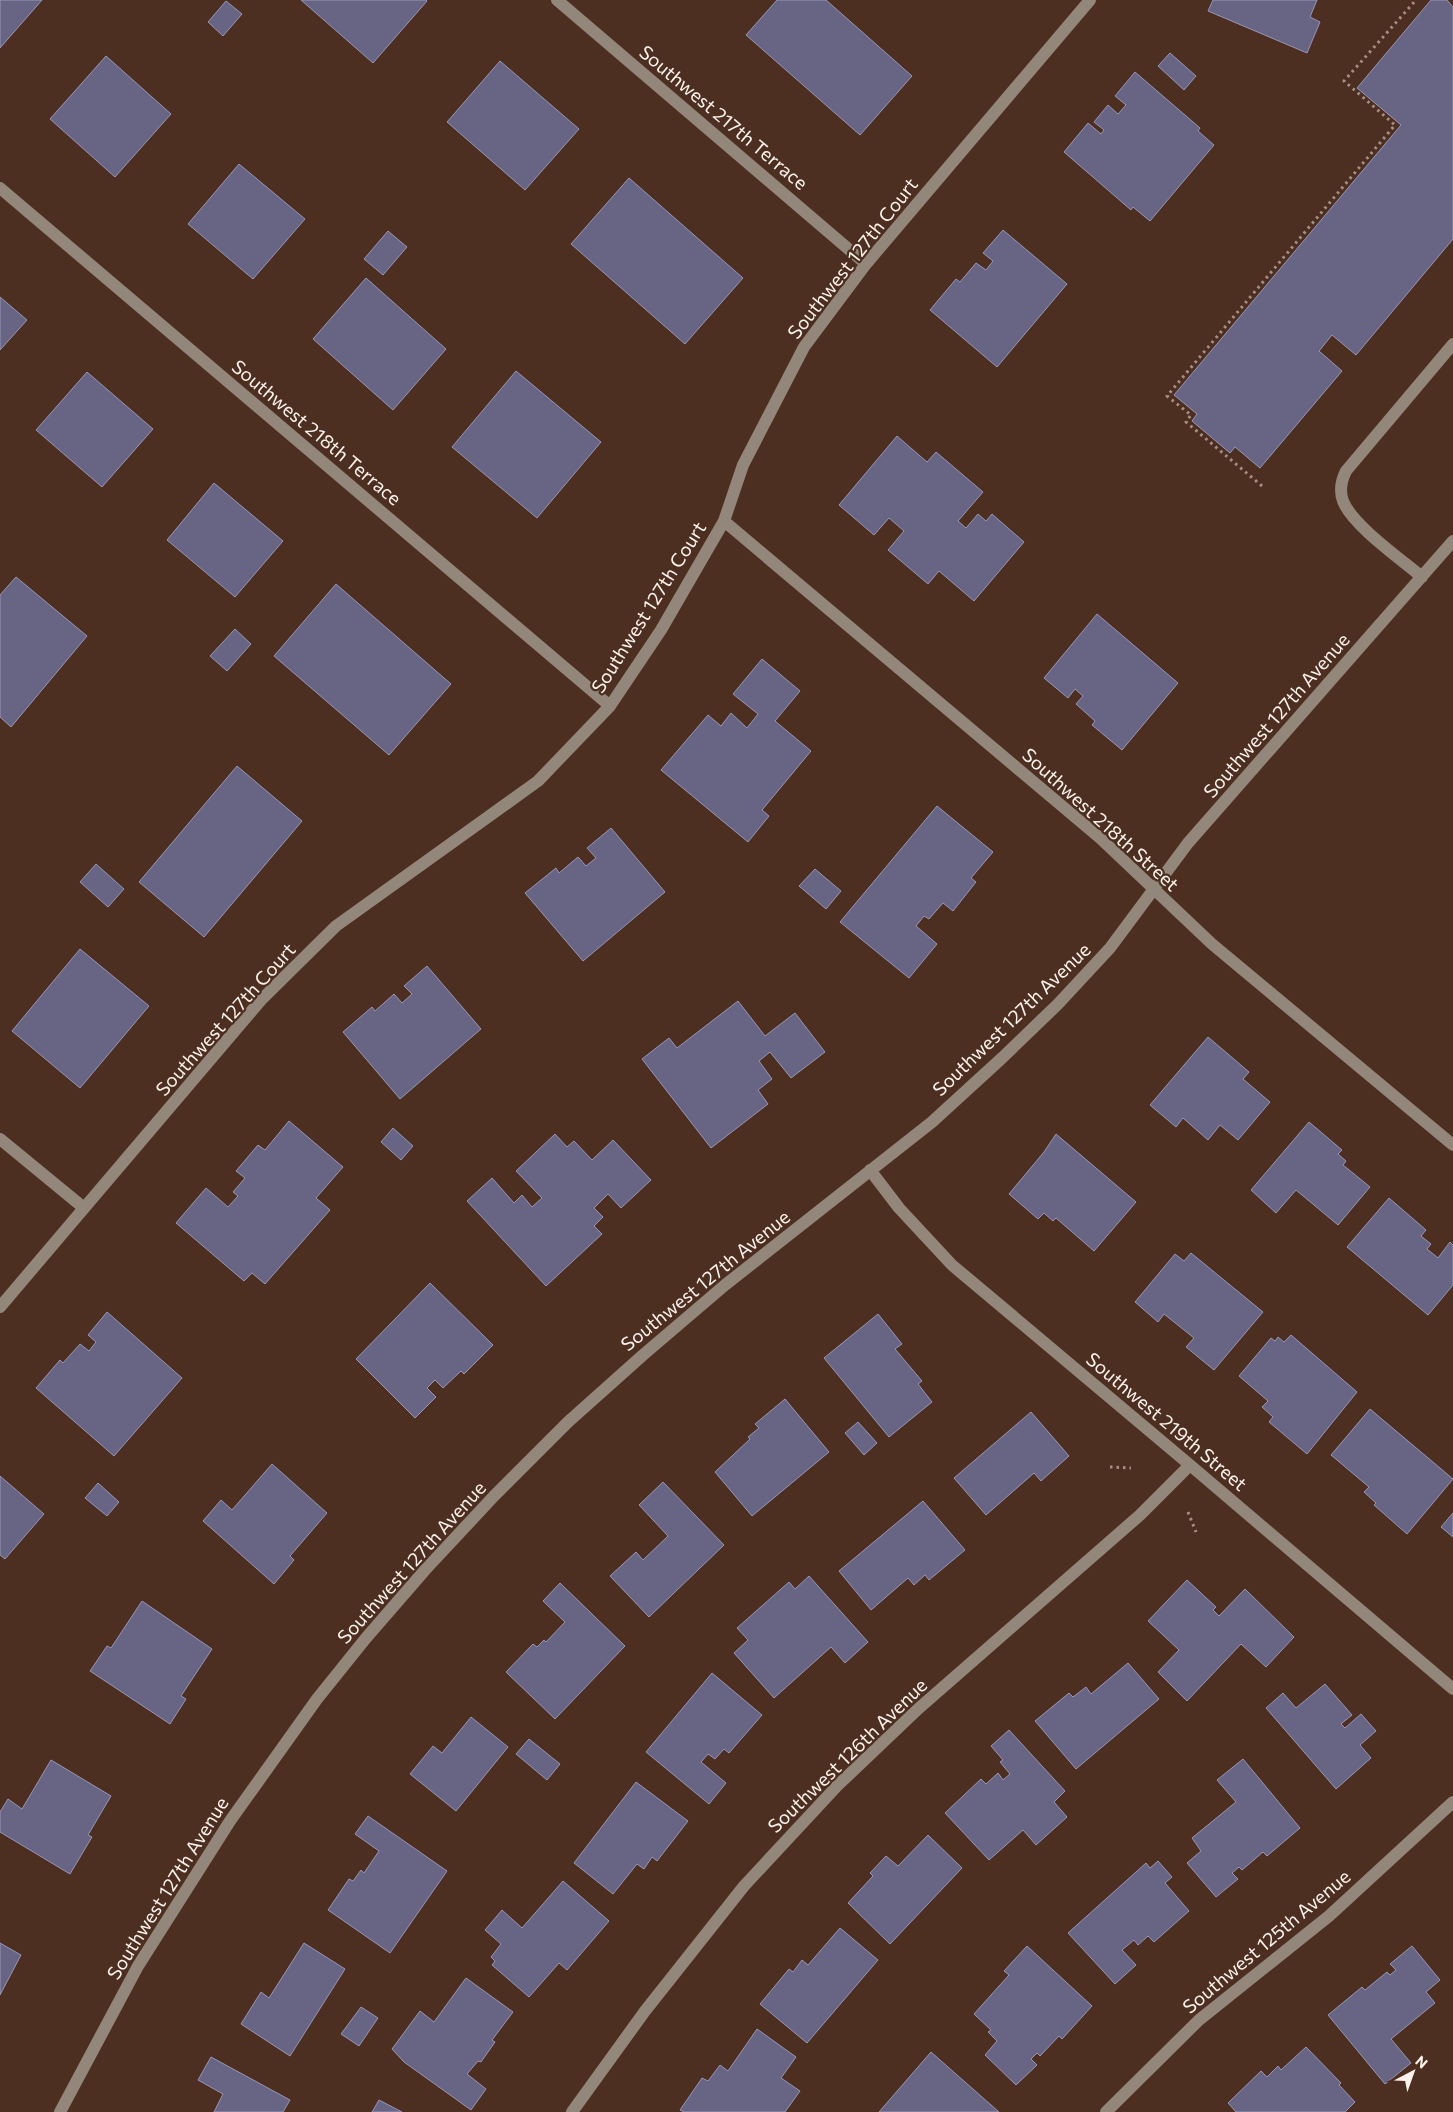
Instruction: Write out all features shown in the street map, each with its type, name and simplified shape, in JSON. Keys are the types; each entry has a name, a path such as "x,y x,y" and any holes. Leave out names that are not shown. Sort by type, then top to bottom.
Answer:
{"street":[{"name":"Southwest 217th Terrace","path":"557,0 866,264"},
{"name":"Southwest 127th Court","path":"0,1307 261,1000 336,926 538,780 610,706 660,630 724,521 743,465 804,347 866,264 1090,0"},
{"name":"Southwest 218th Terrace","path":"0,188 610,706"},
{"path":"1422,576 1353,517 1344,501 1341,485 1346,471 1453,344"},
{"name":"Southwest 218th Street","path":"724,521 1100,838 1212,944 1453,1146"},
{"name":"Southwest 127th Avenue","path":"60,2112 138,1966 187,1887 273,1759 317,1698 366,1638 494,1496 568,1422 725,1285 932,1122 1058,1004 1110,948 1188,843 1453,541"},
{"path":"0,1138 84,1208"},
{"name":"Southwest 219th Street","path":"870,1170 899,1208 952,1265 1453,1689"},
{"name":"Southwest 126th Avenue","path":"572,2112 645,2011 744,1886 837,1786 918,1709 1140,1516 1190,1465"},
{"name":"Southwest 125th Avenue","path":"1106,2112 1199,2020 1329,1916 1453,1802"}],"path":[{"path":"1262,486 1186,422 1191,416 1167,396 1395,125 1344,81 1416,0"},
{"path":"1110,1467 1131,1468"},
{"path":"1188,1512 1196,1532"}],"building":[{"path":"0,0 42,0 0,48"},
{"path":"301,0 426,0 427,1 373,63"},
{"path":"777,0 826,0 912,76 860,135 746,35"},
{"path":"1213,0 1317,0 1310,17 1320,22 1307,53 1208,11"},
{"path":"1431,0 1447,0 1453,7 1453,239 1356,355 1332,335 1319,351 1342,371 1260,468 1235,447 1230,453 1192,421 1197,414 1174,395 1401,125 1357,88"},
{"path":"226,1 242,14 223,36 208,22"},
{"path":"1170,53 1196,76 1184,90 1158,66"},
{"path":"106,56 171,114 115,177 50,119"},
{"path":"500,61 579,129 525,190 447,122"},
{"path":"1135,72 1200,128 1198,131 1214,145 1150,221 1133,207 1131,210 1064,152 1088,123 1101,134 1104,130 1094,122 1108,105 1118,114 1126,105 1115,96"},
{"path":"239,164 305,219 253,279 188,224"},
{"path":"629,178 743,278 685,344 571,244"},
{"path":"1003,230 1067,284 997,367 930,310 956,279 960,282 976,263 986,270 993,261 983,253"},
{"path":"388,231 407,247 383,275 364,259"},
{"path":"366,278 446,349 393,410 313,339"},
{"path":"0,297 27,320 0,350"},
{"path":"516,371 601,442 537,518 452,447"},
{"path":"87,372 153,429 102,487 36,430"},
{"path":"897,436 927,462 936,452 983,492 958,521 966,528 978,514 986,521 992,514 1024,542 974,601 939,571 928,584 888,550 904,531 889,518 874,535 839,505"},
{"path":"214,483 283,541 235,597 167,540"},
{"path":"16,577 87,636 11,727 0,717 0,595"},
{"path":"336,584 451,684 389,755 274,656"},
{"path":"1097,614 1178,683 1122,750 1092,725 1095,721 1076,704 1083,696 1075,689 1068,698 1044,678"},
{"path":"235,629 251,644 227,671 210,656"},
{"path":"762,659 800,691 775,721 811,751 762,810 769,816 748,842 661,770 708,715 721,726 731,713 747,728 758,714 733,694"},
{"path":"237,766 302,821 204,937 139,882"},
{"path":"937,806 993,852 971,878 976,882 953,911 943,903 929,919 924,916 916,926 937,944 909,978 840,922"},
{"path":"611,828 665,892 583,961 525,893 556,868 559,873 578,857 586,866 596,858 587,848"},
{"path":"96,864 124,889 108,907 80,882"},
{"path":"815,869 841,891 826,909 799,886"},
{"path":"80,949 149,1006 80,1088 12,1031"},
{"path":"427,966 481,1029 400,1099 343,1032 372,1007 375,1011 394,994 402,1003 412,994 404,986"},
{"path":"738,1001 765,1036 795,1013 825,1052 791,1078 770,1052 759,1061 772,1079 758,1090 768,1104 711,1148 642,1059 669,1038 677,1048"},
{"path":"1208,1037 1249,1072 1243,1079 1270,1102 1238,1140 1220,1125 1208,1140 1183,1118 1176,1127 1150,1105"},
{"path":"289,1121 343,1167 316,1198 330,1210 265,1284 252,1273 244,1281 176,1223 206,1188 228,1207 238,1196 233,1192 245,1178 236,1171 258,1145 265,1150"},
{"path":"1309,1122 1342,1150 1338,1154 1346,1161 1343,1165 1370,1187 1338,1225 1296,1190 1276,1213 1251,1190"},
{"path":"393,1128 413,1146 401,1160 381,1142"},
{"path":"555,1134 567,1147 574,1141 592,1160 613,1140 651,1180 621,1208 608,1194 594,1208 603,1217 594,1226 602,1234 546,1286 467,1201 492,1178 514,1203 522,1195 532,1207 542,1198 516,1171"},
{"path":"1056,1134 1136,1202 1094,1251 1056,1218 1053,1221 1044,1213 1038,1219 1009,1194 1044,1152"},
{"path":"1389,1198 1426,1230 1421,1236 1431,1244 1427,1249 1438,1258 1450,1242 1453,1245 1453,1285 1428,1315 1347,1247"},
{"path":"1191,1253 1263,1312 1214,1370 1186,1347 1194,1338 1164,1314 1158,1322 1135,1302 1175,1254 1184,1261"},
{"path":"430,1283 493,1345 464,1374 461,1371 443,1388 435,1380 427,1388 436,1397 415,1418 356,1359"},
{"path":"107,1312 182,1378 114,1456 36,1388 60,1360 63,1363 80,1344 89,1351 96,1342 88,1335"},
{"path":"878,1314 902,1344 895,1349 922,1381 918,1384 932,1402 889,1437 824,1358"},
{"path":"1291,1335 1357,1392 1307,1454 1269,1422 1273,1417 1262,1407 1268,1401 1239,1376 1271,1338 1275,1341 1278,1337 1284,1342"},
{"path":"785,1399 829,1452 752,1516 715,1472 750,1439 748,1437 759,1428 755,1424"},
{"path":"1370,1409 1453,1479 1407,1534 1374,1505 1376,1503 1364,1492 1369,1487 1331,1455"},
{"path":"1031,1412 1069,1456 1041,1481 1034,1473 986,1515 954,1478"},
{"path":"858,1422 877,1443 864,1455 845,1433"},
{"path":"272,1464 327,1513 290,1556 294,1560 274,1584 203,1521 221,1500 232,1510"},
{"path":"0,1476 44,1514 5,1559 0,1555"},
{"path":"663,1482 724,1545 649,1617 610,1576 636,1552 643,1560 668,1536 639,1505"},
{"path":"98,1483 119,1502 107,1516 85,1498"},
{"path":"923,1501 965,1550 929,1580 925,1575 914,1585 908,1578 871,1610 839,1571"},
{"path":"1453,1513 1453,1537 1441,1527"},
{"path":"809,1576 868,1642 845,1663 831,1647 774,1698 734,1653 748,1640 737,1628 789,1582 795,1589"},
{"path":"1187,1580 1216,1607 1213,1610 1219,1616 1245,1589 1294,1637 1266,1667 1241,1644 1187,1701 1158,1672 1179,1650 1148,1621"},
{"path":"560,1583 625,1646 555,1719 506,1672 533,1644 537,1647 544,1640 546,1642 565,1622 543,1601"},
{"path":"142,1601 212,1649 181,1696 186,1699 170,1724 90,1671 107,1646 111,1648"},
{"path":"1128,1663 1159,1699 1076,1769 1035,1721 1069,1693 1073,1697 1086,1687 1091,1694"},
{"path":"712,1673 762,1715 729,1753 724,1749 715,1759 708,1754 701,1762 726,1783 709,1804 646,1752"},
{"path":"1325,1684 1352,1715 1341,1724 1345,1728 1361,1714 1376,1731 1360,1745 1371,1758 1336,1789 1266,1708 1283,1693 1296,1708"},
{"path":"471,1717 508,1747 456,1811 410,1774 433,1746 442,1753"},
{"path":"1009,1730 1065,1791 1054,1802 1067,1817 1036,1845 1023,1830 989,1860 945,1813 981,1779 986,1784 998,1773 1003,1780 1010,1774 1000,1762 1003,1760 991,1746"},
{"path":"529,1739 560,1764 547,1780 516,1754"},
{"path":"1243,1759 1300,1828 1267,1856 1263,1852 1242,1870 1239,1867 1232,1873 1238,1879 1216,1897 1187,1863 1201,1851 1192,1838 1236,1802 1217,1780"},
{"path":"51,1760 111,1796 88,1835 92,1837 70,1874 0,1832 0,1812 8,1799 22,1809"},
{"path":"636,1782 688,1821 657,1861 652,1857 644,1869 637,1864 613,1894 574,1863"},
{"path":"368,1816 447,1871 390,1953 328,1910 349,1879 353,1881 361,1870 364,1873 379,1851 355,1834"},
{"path":"928,1835 962,1868 890,1944 848,1903 873,1876 870,1873 886,1856 898,1866"},
{"path":"1158,1861 1172,1877 1165,1883 1189,1911 1154,1942 1148,1936 1138,1945 1134,1940 1122,1950 1136,1965 1115,1984 1068,1933 1146,1863 1150,1868"},
{"path":"563,1881 609,1921 567,1970 559,1963 529,1997 492,1965 495,1961 491,1957 501,1944 485,1930 502,1910 522,1928"},
{"path":"840,1928 878,1960 807,2043 760,2004 789,1969 793,1972 802,1960 808,1965"},
{"path":"0,1943 21,1955 0,1995"},
{"path":"304,1943 345,1969 290,2056 241,2024 261,1992 269,1998"},
{"path":"1027,1946 1092,2006 1062,2039 1059,2036 1040,2056 1037,2053 1031,2059 1037,2065 1016,2085 985,2055 997,2041 988,2032 991,2030 974,2014 1009,1975 1004,1971"},
{"path":"1412,1946 1440,1980 1426,1992 1435,2003 1391,2039 1411,2063 1385,2084 1328,2015 1362,1987 1365,1990 1387,1972 1390,1975 1396,1970 1390,1964"},
{"path":"466,1978 513,2012 492,2040 495,2042 481,2062 478,2061 467,2074 486,2089 471,2110 404,2062 392,2049 420,2011 434,2022"},
{"path":"361,2007 378,2018 359,2046 341,2034"},
{"path":"757,2029 796,2057 781,2078 800,2091 785,2112 684,2112 680,2110 702,2078 708,2081 720,2065 728,2071"},
{"path":"1306,2047 1341,2083 1339,2085 1355,2102 1345,2112 1236,2112 1228,2103 1261,2071 1267,2077 1278,2066 1281,2070"},
{"path":"931,2052 999,2112 879,2112"},
{"path":"211,2057 290,2100 283,2112 214,2112 223,2094 198,2080"},
{"path":"379,2100 402,2112 372,2112"}]}
